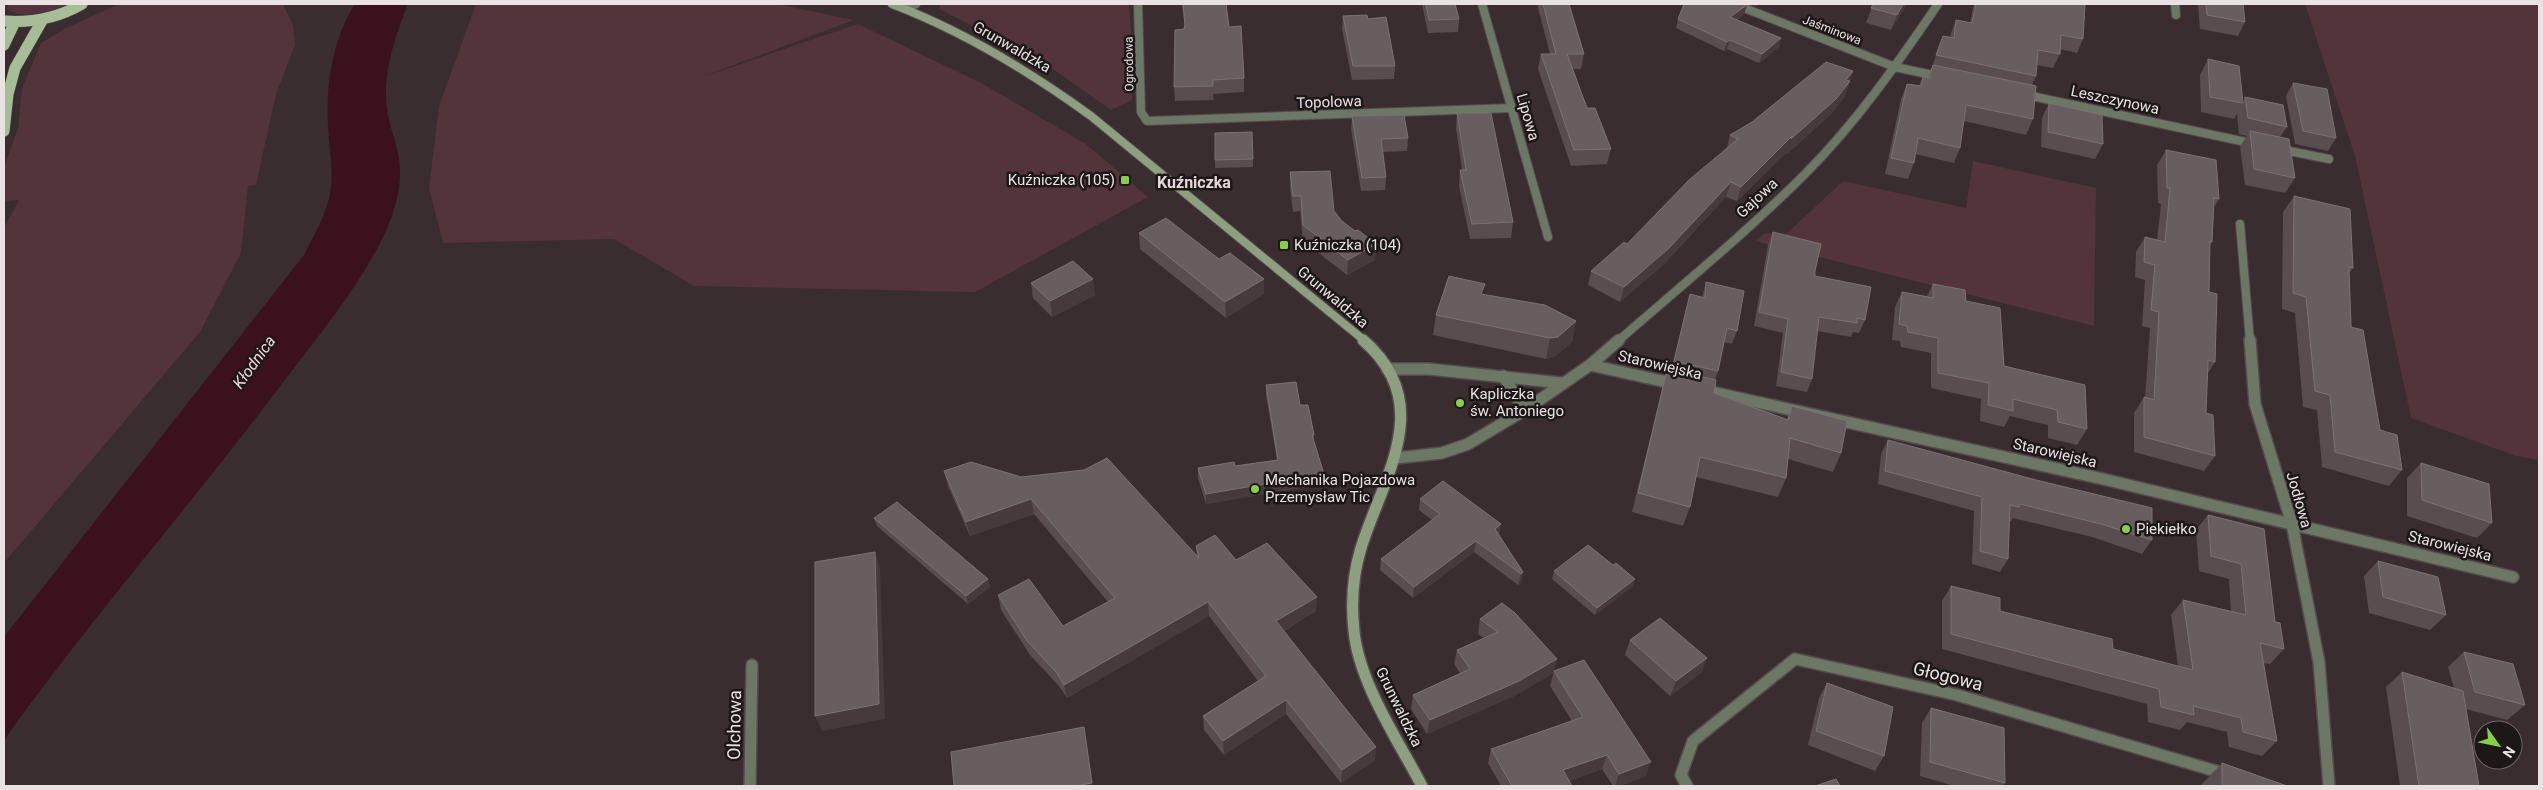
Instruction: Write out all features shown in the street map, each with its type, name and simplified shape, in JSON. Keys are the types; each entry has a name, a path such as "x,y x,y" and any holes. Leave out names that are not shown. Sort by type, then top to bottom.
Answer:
{"main road":[{"path":"4,21 15,22 43,19 82,5"},
{"path":"4,131 8,94 16,68 43,19"},
{"path":"4,45 15,22"}],"street":[{"name":"Grunwaldzka","path":"892,4 1008,60 1070,101 1337,318 1378,355 1386,369 1402,413 1402,436 1396,458 1360,550 1354,604 1354,633 1361,660 1373,689 1422,786"},
{"path":"907,10 916,4"},
{"name":"Ogrodowa","path":"1138,4 1141,112 1147,121"},
{"name":"Lipowa","path":"1482,4 1548,237"},
{"name":"Jaśminowa","path":"1734,4 1895,67"},
{"name":"Gajowa","path":"1396,458 1442,453 1468,444 1525,410 1562,382 1590,365 1804,174 1856,117 1895,67 1938,4"},
{"path":"2175,4 2176,16"},
{"path":"1895,67 1952,79"},
{"name":"Leszczynowa","path":"2009,91 2261,145"},
{"name":"Topolowa","path":"1147,121 1512,108"},
{"path":"2271,147 2329,159"},
{"name":"Jodłowa","path":"2240,224 2255,404 2292,524 2319,662 2329,786"},
{"name":"Starowiejska","path":"1590,365 2103,479 2512,577"},
{"path":"1386,369 1429,369 1562,382"},
{"path":"1503,376 1525,410"},
{"name":"Głogowa","path":"1687,786 1681,775 1693,741 1795,659 1957,695 2238,778"},
{"name":"Olchowa","path":"750,786 752,665"}],"shaded area":[{"path":"8,4 68,4 46,12 29,15 14,13 7,9"},
{"path":"119,4 283,4 293,25 295,45 276,94 256,185 248,186 241,253 200,332 4,563 4,228 19,200 4,201 4,167 18,128 22,88 41,43 64,29"},
{"path":"476,4 777,4 854,20 702,77 858,24 983,84 1086,144 1148,197 975,292 694,286 614,239 443,243 429,188 439,106"},
{"path":"941,4 1129,4 1134,64 1132,100 1111,110 1040,60 939,9"},
{"path":"2305,4 2539,4 2539,460 2516,456 2411,418 2355,156"},
{"path":"1973,161 2096,188 2094,326 1755,241 1765,233 1785,235 1843,181 1966,208"}],"water":[{"name":"Kłodnica","path":"355,4 408,4 394,42 386,83 387,110 400,162 400,179 394,209 383,237 369,264 320,334 247,430 71,650 4,740 4,637 304,255 318,227 329,199 332,180 328,94 332,63 341,32"}],"building":[{"path":"1183,4 1226,4 1229,27 1241,26 1244,78 1213,80 1213,86 1174,87 1175,30 1184,29"},
{"path":"1426,4 1455,4 1459,19 1429,20"},
{"path":"1543,4 1569,4 1584,54 1567,54 1587,108 1595,108 1611,149 1574,150 1541,54 1556,54"},
{"path":"1684,4 1747,5 1730,17 1781,38 1762,54 1730,40 1727,42 1678,19"},
{"path":"1873,4 1903,4 1897,15 1871,8"},
{"path":"1976,4 2085,4 2083,39 2061,35 2060,54 2038,50 2036,76 1936,55 1943,36 1954,38 1956,20 1972,23"},
{"path":"2206,4 2243,4 2245,22 2207,15"},
{"path":"1367,15 1368,19 1386,17 1395,66 1353,66 1343,16"},
{"path":"2208,59 2239,66 2243,103 2210,97"},
{"path":"1826,62 1853,71 1846,80 1850,81 1836,99 1791,139 1792,136 1741,187 1731,182 1668,249 1624,287 1591,271 1624,242 1627,244 1690,179 1738,139 1730,135 1752,122"},
{"path":"1933,65 2036,86 2033,119 1966,105 1960,148 1918,138 1914,163 1891,158 1907,84 1921,86 1923,77 1929,78"},
{"path":"2293,83 2327,89 2336,138 2303,131"},
{"path":"2245,97 2283,105 2287,127 2248,118"},
{"path":"2049,103 2102,115 2103,144 2048,132"},
{"path":"1457,113 1491,113 1513,222 1472,224 1460,170 1466,170"},
{"path":"1404,115 1408,138 1381,139 1386,177 1362,178 1352,116"},
{"path":"2250,131 2289,139 2295,178 2254,169"},
{"path":"1252,132 1253,159 1215,160 1215,133"},
{"path":"2166,150 2216,160 2219,199 2214,198 2212,242 2210,241 2209,292 2217,294 2215,362 2208,360 2206,413 2213,415 2215,456 2144,437 2144,397 2154,400 2159,312 2151,310 2155,265 2144,262 2145,237 2165,242 2170,188 2167,188"},
{"path":"1330,171 1334,211 1342,221 1355,231 1358,230 1376,244 1348,260 1303,225 1301,196 1293,196 1290,172"},
{"path":"2294,196 2350,209 2353,268 2349,267 2351,327 2363,330 2380,430 2397,435 2402,470 2335,452 2330,395 2315,391 2306,297 2293,293"},
{"path":"1166,218 1219,259 1230,253 1264,279 1225,302 1139,233"},
{"path":"1773,232 1821,244 1815,276 1871,287 1865,320 1857,318 1857,323 1819,317 1812,379 1781,372 1788,319 1759,312"},
{"path":"1073,261 1093,279 1050,301 1031,283"},
{"path":"1449,276 1485,284 1481,294 1545,305 1576,321 1558,337 1550,338 1436,315"},
{"path":"1706,282 1744,291 1737,331 1727,328 1718,371 1674,361 1690,294 1705,298"},
{"path":"1933,284 1965,290 1966,301 2000,308 2004,366 2085,385 2087,429 2058,422 2057,410 2013,399 2013,411 1988,405 1989,383 1938,373 1938,338 1908,332 1907,326 1899,324 1902,292 1933,298"},
{"path":"1672,370 1716,380 1714,393 1788,420 1792,406 1847,421 1841,453 1790,438 1786,478 1700,457 1690,507 1638,493 1666,374 1671,375"},
{"path":"1296,382 1300,405 1308,405 1314,435 1312,435 1324,474 1206,494 1198,468 1234,462 1235,466 1278,460 1266,385"},
{"path":"1888,440 2036,480 2152,508 2152,540 2101,524 2020,504 2019,507 2010,505 2008,559 1980,551 1982,497 1885,471"},
{"path":"1107,458 1199,558 1196,546 1215,535 1236,560 1267,543 1317,597 1276,621 1376,747 1342,770 1286,700 1223,741 1203,716 1266,676 1208,602 1064,685 1056,672 1027,641 998,595 1029,579 1063,626 1115,598 1031,499 966,522 944,471 971,462 1021,477 1084,470"},
{"path":"2421,463 2489,484 2492,523 2422,500"},
{"path":"1443,481 1501,524 1495,529 1523,572 1521,574 1476,541 1414,587 1381,559 1440,514 1420,499"},
{"path":"897,502 988,579 966,596 874,518"},
{"path":"2208,515 2264,529 2275,622 2280,623 2284,649 2260,643 2277,741 2243,732 2241,718 2193,706 2194,715 2161,707 2159,689 1951,634 1951,586 2000,598 2000,611 2112,639 2113,649 2193,670 2183,600 2246,615 2241,564 2211,556"},
{"path":"1588,545 1613,565 1616,563 1635,579 1597,608 1554,571"},
{"path":"875,552 879,704 815,716 815,562"},
{"path":"2378,561 2438,577 2446,615 2383,597"},
{"path":"1502,603 1515,613 1557,659 1519,681 1430,720 1413,695 1470,669 1457,650 1498,632 1480,619"},
{"path":"1660,618 1707,658 1676,681 1630,640"},
{"path":"2464,652 2513,664 2525,705 2475,692"},
{"path":"1584,660 1651,762 1619,774 1607,755 1563,770 1572,786 1512,786 1491,749 1583,717 1554,671"},
{"path":"2402,672 2463,691 2473,750 2473,770 2476,770 2479,786 2419,786"},
{"path":"1827,683 1893,707 1884,756 1816,731"},
{"path":"1931,708 2004,728 2005,783 1930,762"},
{"path":"1084,727 1092,783 1075,786 954,786 951,752"},
{"path":"2222,763 2287,786 2222,786"},
{"path":"1836,779 1840,786 1815,786"}],"place":[{"name":"Kuźniczka (105)","path":"1125,180"},
{"name":"Kuźniczka (104)","path":"1284,245"},
{"name":"Kapliczka św. Antoniego","path":"1460,403"},
{"name":"Mechanika Pojazdowa Przemysław Tic","path":"1255,489"},
{"name":"Piekiełko","path":"2126,529"}],"district":[{"name":"Kuźniczka","path":"1194,182"}]}
